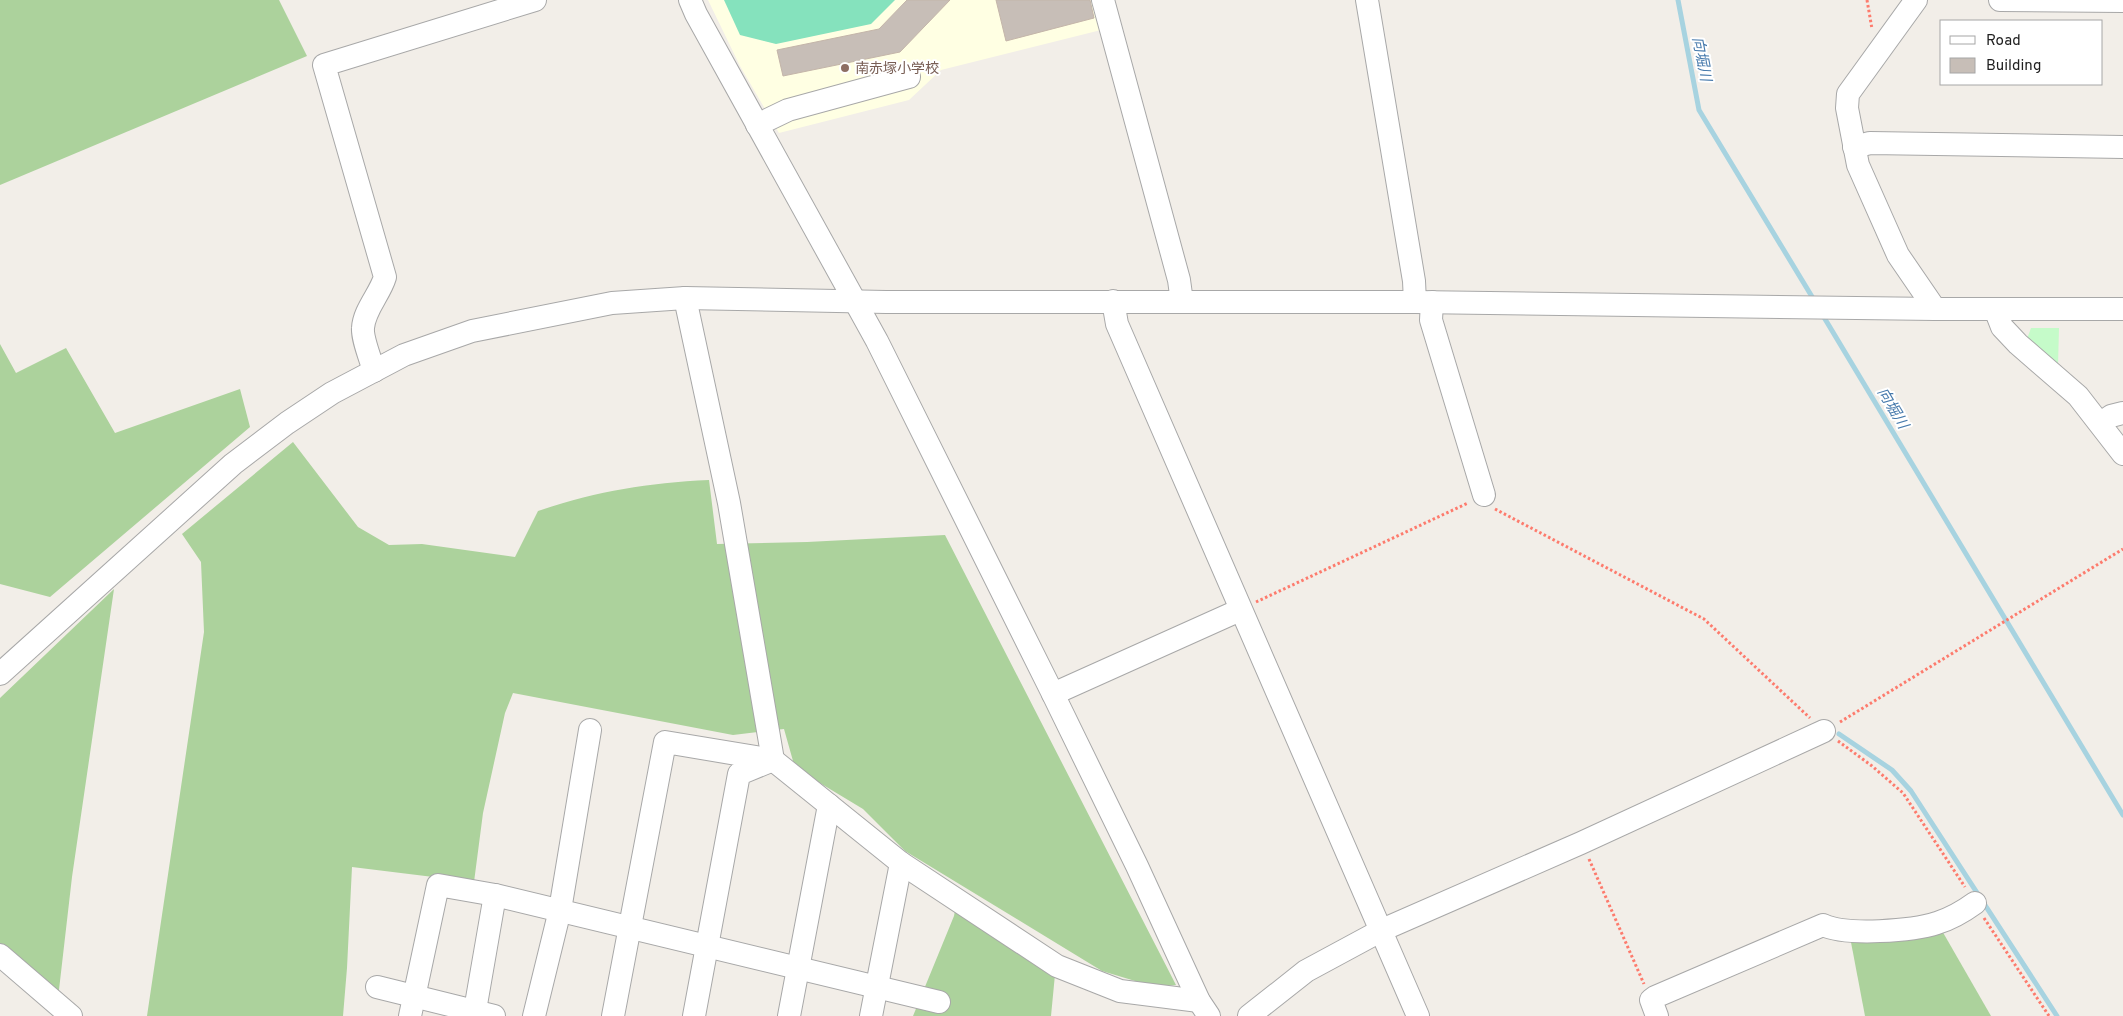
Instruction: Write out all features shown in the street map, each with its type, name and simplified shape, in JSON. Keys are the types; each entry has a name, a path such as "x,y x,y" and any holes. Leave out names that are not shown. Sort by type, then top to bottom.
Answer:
{"street":[{"path":"374,371 362,329 385,277 324,65 535,0"},
{"path":"690,0 877,341 1053,694 1204,1008"},
{"path":"1103,0 1179,280 1182,302"},
{"path":"1366,0 1414,281 1431,320 1484,495"},
{"path":"1916,0 1848,94 1847,108 1858,165 1898,255 1935,310"},
{"path":"2000,0 2123,1"},
{"path":"757,125 788,110 909,77"},
{"path":"1854,147 1870,143 2123,147"},
{"path":"685,298 728,503 773,760"},
{"path":"0,674 233,464 287,423 332,393 404,355 472,331 612,303 685,298 854,301 1423,302 1935,310 2123,309"},
{"path":"1113,301 1117,324 1418,1016"},
{"path":"1995,309 2002,327 2007,333 2064,382 2101,423 2123,454"},
{"path":"2101,423 2111,416 2123,414"},
{"path":"1053,694 1240,610"},
{"path":"534,1016 560,910 590,730"},
{"path":"1249,1016 1306,971 1382,930 1581,843 1824,731"},
{"path":"613,1016 665,742 773,760 902,863 1057,966 1120,991 1204,1008"},
{"path":"694,1016 740,774 773,760"},
{"path":"789,1016 829,804"},
{"path":"871,1016 902,863"},
{"path":"412,1006 438,885 495,895 560,910 939,1002"},
{"path":"377,988 412,1006 481,1014 495,895"},
{"path":"1654,1008 1823,925 1831,929 1861,932 1937,923 1975,903"},
{"path":"0,955 71,1016"}],"path":[{"path":"1867,0 1874,37 1884,44"},
{"path":"1240,610 1484,495 1490,506 1704,619 1824,731 1872,766 1903,793 2049,1016"},
{"path":"1824,731 2123,549"},
{"path":"1581,843 1654,1008"}],"shaded area":[{"name":"南赤塚小学校","path":"708,0 1096,0 1105,29 941,70 909,100 779,133 740,66"}],"green space":[{"path":"0,0 279,0 307,56 0,185"},
{"path":"724,0 895,0 871,24 776,44 740,35"},
{"path":"2031,328 2059,328 2058,366 2027,339"},
{"path":"0,344 16,373 66,348 115,433 240,389 250,427 50,597 0,584"},
{"path":"293,442 358,527 389,545 422,544 515,557 538,511 581,498 622,489 664,483 709,480 717,544 807,542 945,535 1176,985 1155,987 1102,971 905,851 863,809 795,768 784,729 733,735 513,693 505,713 483,813 474,882 352,867 343,1016 147,1016 204,632 201,562 182,534"},
{"path":"114,589 72,877 57,1007 0,958 0,698"},
{"path":"956,905 1056,964 1051,1016 913,1016 954,916"},
{"path":"1941,929 1991,1016 1865,1016 1850,937"}],"building":[{"path":"907,0 950,0 900,52 783,76 777,50 879,29"},
{"path":"996,0 1090,0 1094,18 1006,41"}],"waterway":[{"name":"向堀川","path":"1678,0 1699,110 1814,300"},
{"name":"向堀川","path":"1822,314 2123,815"},
{"path":"1839,734 1892,770 1911,791 2057,1016"}],"place":[{"name":"南赤塚小学校","path":"845,68"}]}
